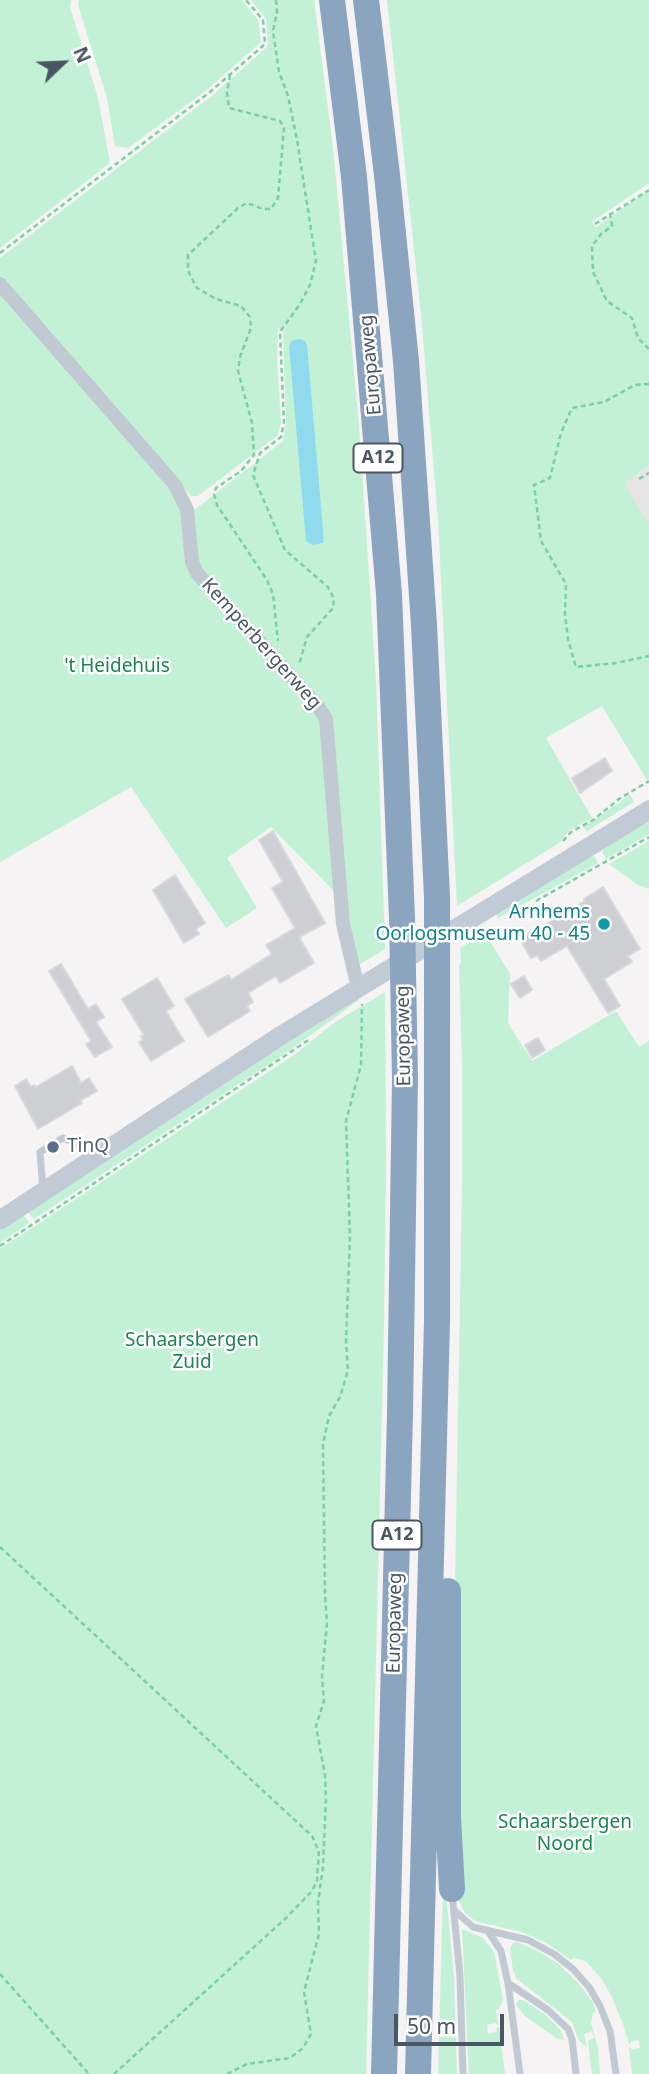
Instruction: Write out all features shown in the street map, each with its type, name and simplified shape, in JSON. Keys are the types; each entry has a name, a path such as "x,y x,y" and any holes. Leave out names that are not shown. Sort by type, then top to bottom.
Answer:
{"highway":[{"name":"Europaweg","path":"331,0 354,177 386,552 402,918 405,1078 401,1399 384,2074"},
{"name":"Europaweg","path":"366,0 405,361 424,625 439,975 437,1320 418,2074"},
{"name":"A12","path":"437,1320 450,1476 448,1817 453,1900"}],"main road":[{"path":"1,1216 360,995 649,810"}],"street":[{"name":"Kemperbergerweg","path":"0,284 175,485 187,510 192,562 197,573 317,705 326,719 343,924 360,995"}],"lane":[{"path":"43,1191 40,1152 63,1138 99,1154"},
{"path":"453,1900 473,1927 528,1940 554,1954 580,1977 600,2006 610,2031 616,2074"},
{"name":"A12","path":"453,1900 460,1976 463,2074"},
{"path":"488,1931 501,1951 520,2074"},
{"path":"508,1983 548,2010 568,2029 572,2039 576,2074"}],"path":[{"path":"0,253 230,75 265,44 263,20 246,0"},
{"path":"275,0 277,12 273,31 279,72 288,96 297,140 316,261 310,285 280,332 284,422 281,437 260,453 253,475 285,550 328,587 334,599 333,608 307,637 298,670 301,688"},
{"path":"230,75 229,108 280,121 284,128 278,198 271,209 247,203 238,208 188,255 188,271 197,288 216,299 241,306 250,317 251,328 240,357 238,371 252,423 254,455 241,471 216,488 214,494 217,505 267,580 273,594 280,652 288,673"},
{"path":"595,224 649,190"},
{"path":"610,213 612,226 601,234 592,246 593,272 607,301 632,318 638,338 649,349"},
{"path":"649,384 635,385 604,402 572,408 561,433 550,478 534,485 541,541 566,584 568,639 576,667 649,656"},
{"path":"639,479 649,472"},
{"path":"561,844 571,832 649,781"},
{"path":"352,1008 360,995"},
{"path":"227,2074 247,2064 290,2058 303,2048 311,2034 304,1992 319,1934 318,1903 323,1867 326,1799 325,1775 316,1726 324,1701 322,1677 327,1623 323,1444 329,1416 341,1397 348,1370 346,1341 350,1236 346,1121 361,1065 360,995"},
{"path":"0,1246 312,1037"},
{"path":"0,1547 312,1836 319,1850 317,1881 313,1891 114,2074"},
{"path":"0,1974 89,2074"}],"shaded area":[{"path":"649,465 649,524 625,484"}],"green space":[{"path":"0,0 71,0 70,7 98,98 110,163 0,248"},
{"path":"79,0 242,0 258,20 261,42 208,89 128,148 115,146 107,98 78,5"},
{"path":"251,0 314,0 333,148 359,425 376,681 385,949 357,966 352,945 331,730 201,572 196,561 192,512 283,441 286,422 283,333 286,326 278,331 281,423 278,435 198,496 191,496 0,279 0,258 213,95 268,46 266,19","holes":["317,468 324,541 313,545"]},
{"path":"387,0 649,0 649,183 592,222 596,227 649,190 649,465 625,484 649,524 649,779 647,780 602,706 546,738 592,818 570,830 559,843 457,906 438,519 421,314"},
{"name":"'t Heidehuis","path":"0,288 172,488 183,512 188,564 322,721 334,891 271,827 227,858 257,908 226,928 131,787 0,862"},
{"path":"630,795 634,802 587,831 584,827"},
{"path":"649,818 649,834 606,859 603,846"},
{"path":"649,841 649,889 638,885 609,864"},
{"path":"589,855 595,857 598,863 497,917 496,912"},
{"name":"Schaarsbergen Noord","path":"485,933 510,974 508,1023 532,1061 616,1011 639,1047 649,1041 649,2074 632,2074 629,2047 640,2048 639,2040 629,2044 612,1997 586,1961 573,1958 571,1960 548,1944 522,1932 475,1921 465,1913 459,1901 455,1585 462,1185 459,965 460,948"},
{"name":"Schaarsbergen Zuid","path":"385,992 384,1325 366,2074 0,2074 0,1249 294,1055 334,1023"},
{"path":"359,998 290,1050 34,1219 27,1211 219,1084"},
{"path":"22,1213 29,1223 0,1243 0,1228"},
{"path":"446,1893 454,1976 457,2074 438,2074 443,1895"},
{"path":"462,1929 483,1938 494,1952 503,2000 496,2010 499,2026 495,2023 487,2025 488,2033 497,2032 496,2028 499,2027 505,2074 469,2074"},
{"path":"517,1942 559,1964 581,1986 593,2003 596,2012 593,2013 591,2023 598,2048 600,2074 592,2074 588,2041 594,2038 592,2031 584,2034 587,2048 578,2039 572,2022 517,1979 510,1949 513,1943"},
{"path":"518,2000 523,2000 546,2015 560,2029 564,2040 556,2038 525,2016 516,2005"}],"water":[{"path":"300,339 307,345 324,541 313,545 306,541 289,346 292,341"}],"building":[{"path":"605,758 612,771 580,793 572,778"},
{"path":"273,831 325,923 300,939 314,963 280,983 276,976 248,993 253,1002 247,1006 250,1011 208,1037 185,999 229,975 231,980 272,954 266,945 295,928 272,888 283,882 259,840"},
{"path":"175,875 205,923 196,929 199,934 184,943 153,890"},
{"path":"603,887 640,949 628,956 632,962 604,979 620,1006 608,1013 567,946 541,961 537,955 531,958 520,939 585,901 584,899"},
{"path":"61,964 88,1009 96,1004 104,1017 96,1022 112,1047 95,1057 86,1044 91,1041 49,971"},
{"path":"524,976 532,990 520,998 511,984"},
{"path":"157,978 174,1006 166,1011 184,1041 151,1061 139,1042 144,1035 122,999"},
{"path":"538,1038 545,1050 532,1058 525,1045"},
{"path":"72,1066 81,1083 89,1078 97,1091 38,1129 15,1086 26,1079 31,1087 36,1087"}],"place":[{"name":"Arnhems Oorlogsmuseum 40 - 45","path":"604,924"},
{"name":"TinQ","path":"53,1147"}]}
